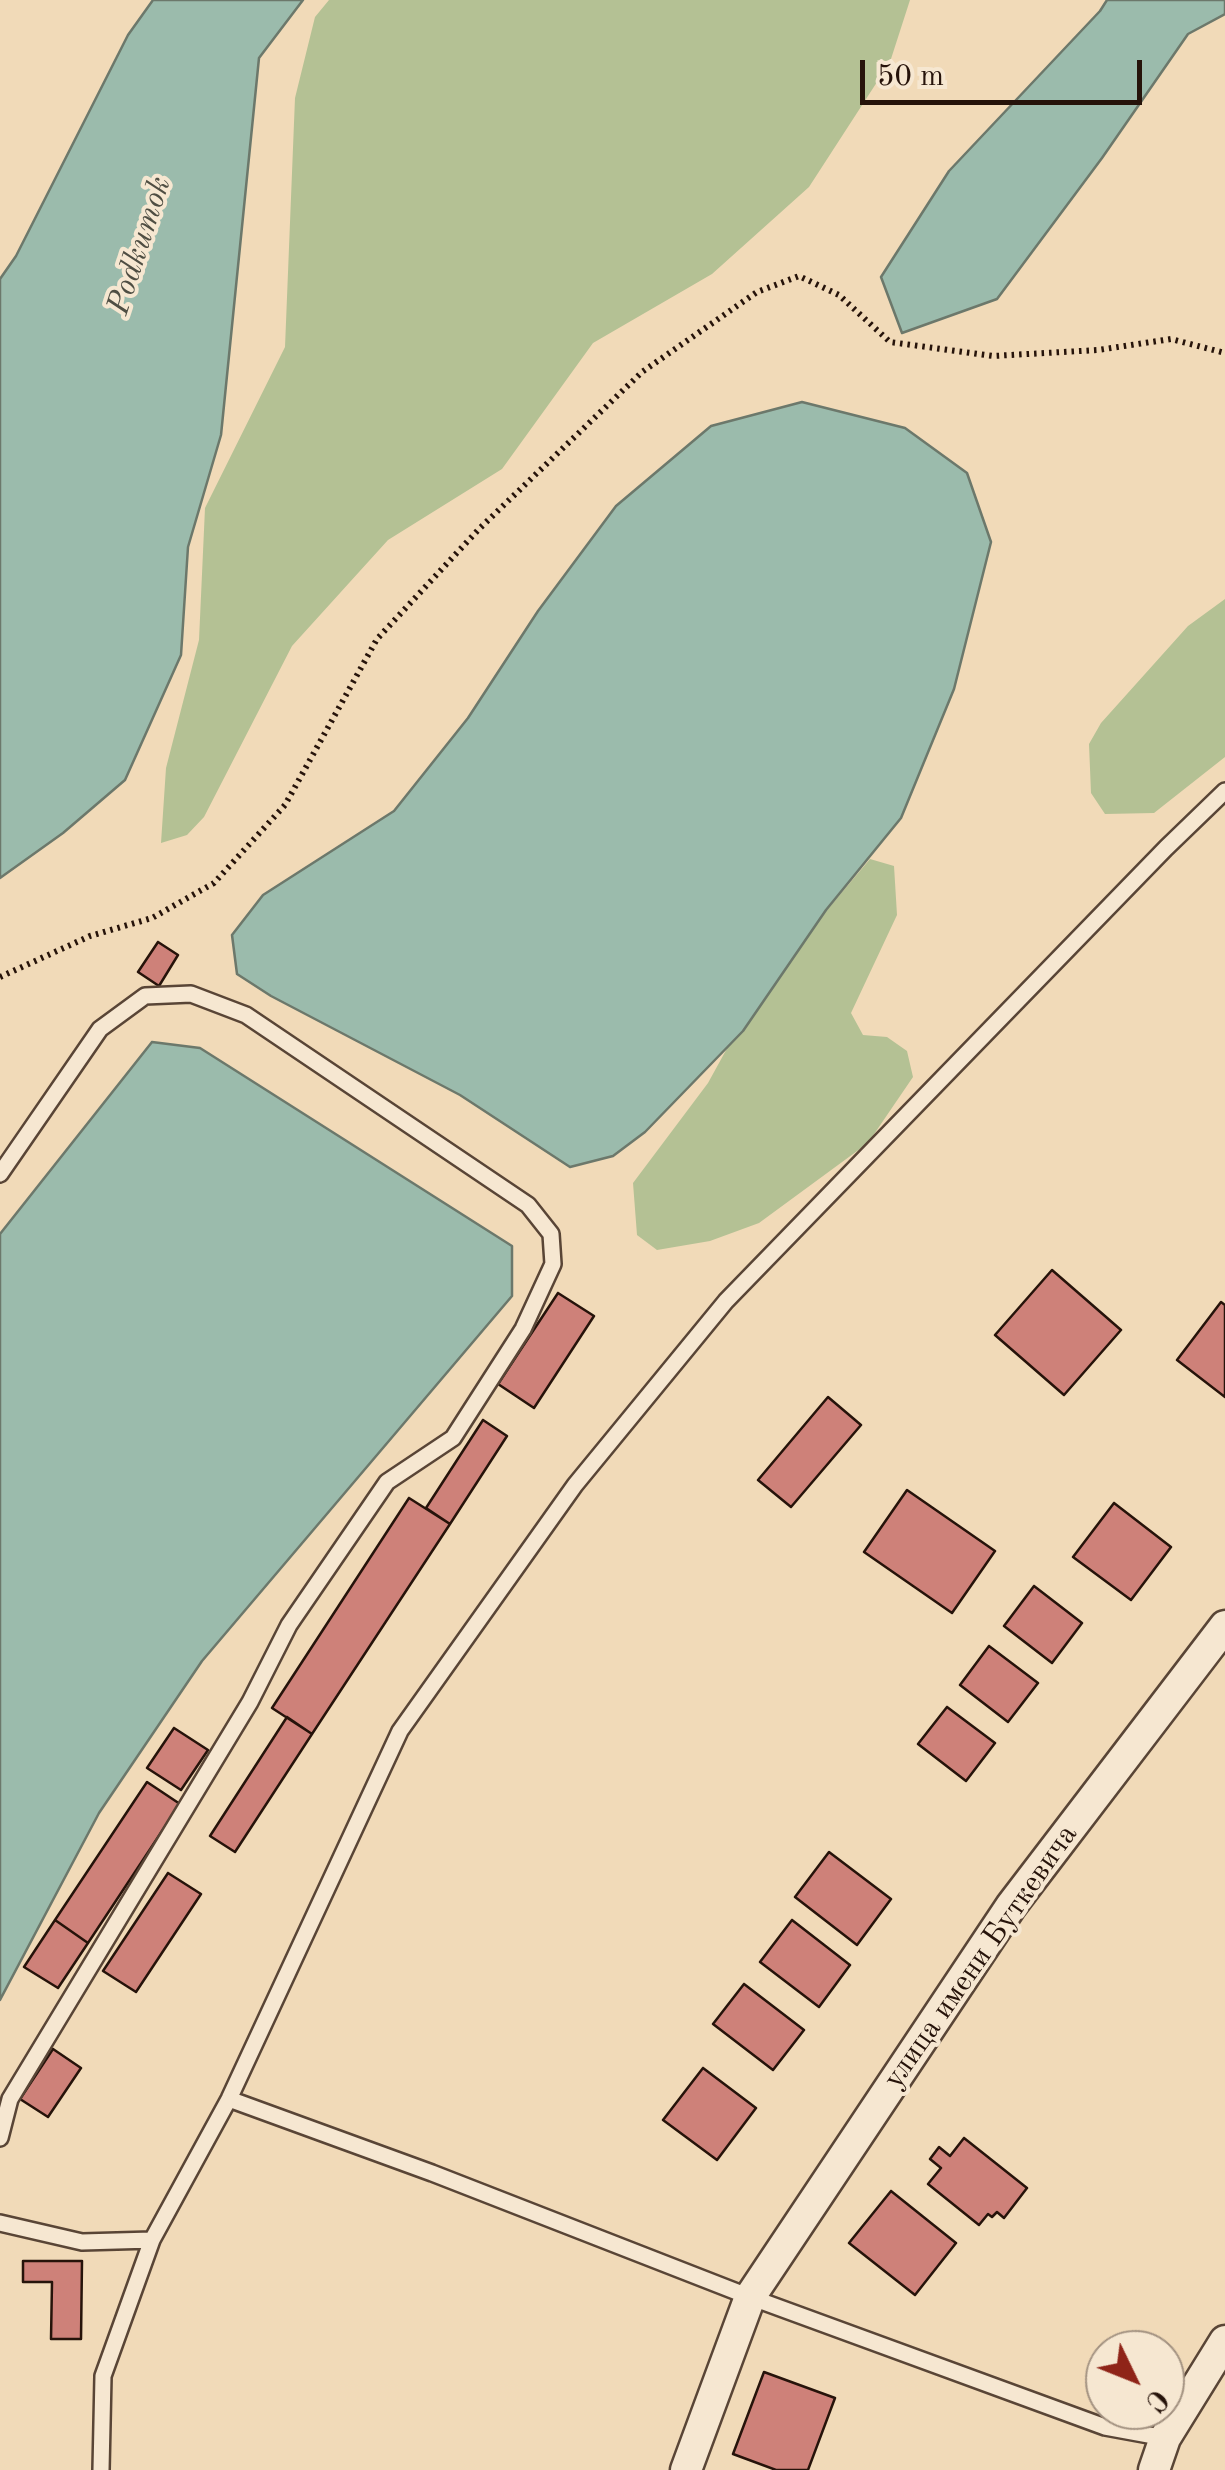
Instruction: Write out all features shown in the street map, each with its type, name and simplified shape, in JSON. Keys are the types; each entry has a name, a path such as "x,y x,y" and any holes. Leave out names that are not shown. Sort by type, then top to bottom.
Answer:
{"street":[{"name":"улица имени Буткевича","path":"686,2470 750,2297 1012,1906 1225,1626"},
{"path":"1154,2470 1165,2438 1225,2342"}],"lane":[{"path":"101,2470 103,2376 152,2240 228,2098 400,1730 574,1484 726,1301 1152,862 1225,792"},
{"path":"0,1174 100,1029 145,996 191,994 246,1015 528,1205 551,1234 554,1264 523,1329 453,1438 387,1482 289,1625 250,1702 10,2099 0,2138"},
{"path":"228,2098 1105,2427 1165,2438"},
{"path":"0,2223 82,2242 152,2240"}],"path":[{"path":"0,977 90,936 152,918 214,883 285,805 377,639 479,529 642,372 757,292 798,276 840,295 890,342 993,356 1098,350 1171,339 1225,353"}],"green space":[{"path":"329,0 910,0 890,62 809,187 712,274 593,343 502,469 388,540 292,646 204,817 187,835 161,843 166,768 199,640 205,508 285,347 295,98 315,17"},
{"path":"1225,599 1225,757 1154,813 1105,814 1091,793 1089,744 1101,723 1188,626"},
{"path":"870,859 894,866 897,915 851,1013 863,1035 887,1037 907,1051 913,1077 868,1143 759,1223 710,1241 657,1250 637,1235 633,1183 708,1083 758,992"}],"water":[{"name":"Podkumok","path":"153,0 303,0 259,58 221,435 188,547 181,655 125,780 63,833 0,878 0,279 16,256 128,35"},
{"path":"1107,0 1225,0 1225,14 1188,34 997,299 902,333 881,277 949,171"},
{"path":"802,402 905,428 967,473 991,542 954,689 901,818 826,910 743,1031 645,1132 613,1156 570,1167 460,1095 271,996 237,974 232,935 263,895 394,811 468,718 538,611 616,506 711,426"},
{"path":"152,1042 200,1048 512,1246 512,1296 202,1661 99,1813 0,2000 0,1234"}],"building":[{"path":"158,942 178,955 159,986 138,972"},
{"path":"1052,1270 1121,1330 1064,1395 995,1335"},
{"path":"558,1293 594,1316 534,1408 498,1384"},
{"path":"1221,1302 1225,1305 1225,1397 1177,1360"},
{"path":"828,1397 861,1425 791,1507 758,1480"},
{"path":"483,1420 507,1436 450,1524 426,1508"},
{"path":"907,1490 995,1551 952,1613 864,1552"},
{"path":"409,1498 450,1524 312,1734 272,1708"},
{"path":"1114,1503 1171,1547 1131,1600 1073,1557"},
{"path":"1034,1586 1082,1623 1052,1663 1004,1626"},
{"path":"989,1646 1038,1683 1008,1722 960,1685"},
{"path":"947,1707 995,1743 966,1781 918,1744"},
{"path":"287,1717 312,1734 235,1852 210,1836"},
{"path":"174,1728 208,1750 181,1790 147,1768"},
{"path":"147,1782 180,1804 88,1943 55,1920"},
{"path":"829,1852 891,1899 857,1945 795,1897"},
{"path":"168,1873 201,1894 136,1992 103,1971"},
{"path":"55,1920 88,1943 58,1988 24,1967"},
{"path":"792,1920 850,1965 819,2007 760,1962"},
{"path":"744,1984 804,2030 773,2070 713,2024"},
{"path":"53,2049 81,2068 48,2117 20,2099"},
{"path":"703,2068 756,2108 717,2160 663,2120"},
{"path":"964,2138 1027,2188 1004,2218 997,2212 992,2217 988,2214 979,2225 928,2184 941,2168 930,2159 939,2147 950,2156"},
{"path":"891,2191 956,2243 915,2295 849,2243"},
{"path":"23,2261 82,2261 81,2339 51,2339 52,2282 23,2282"},
{"path":"764,2372 835,2398 808,2470 776,2470 733,2454"}]}
